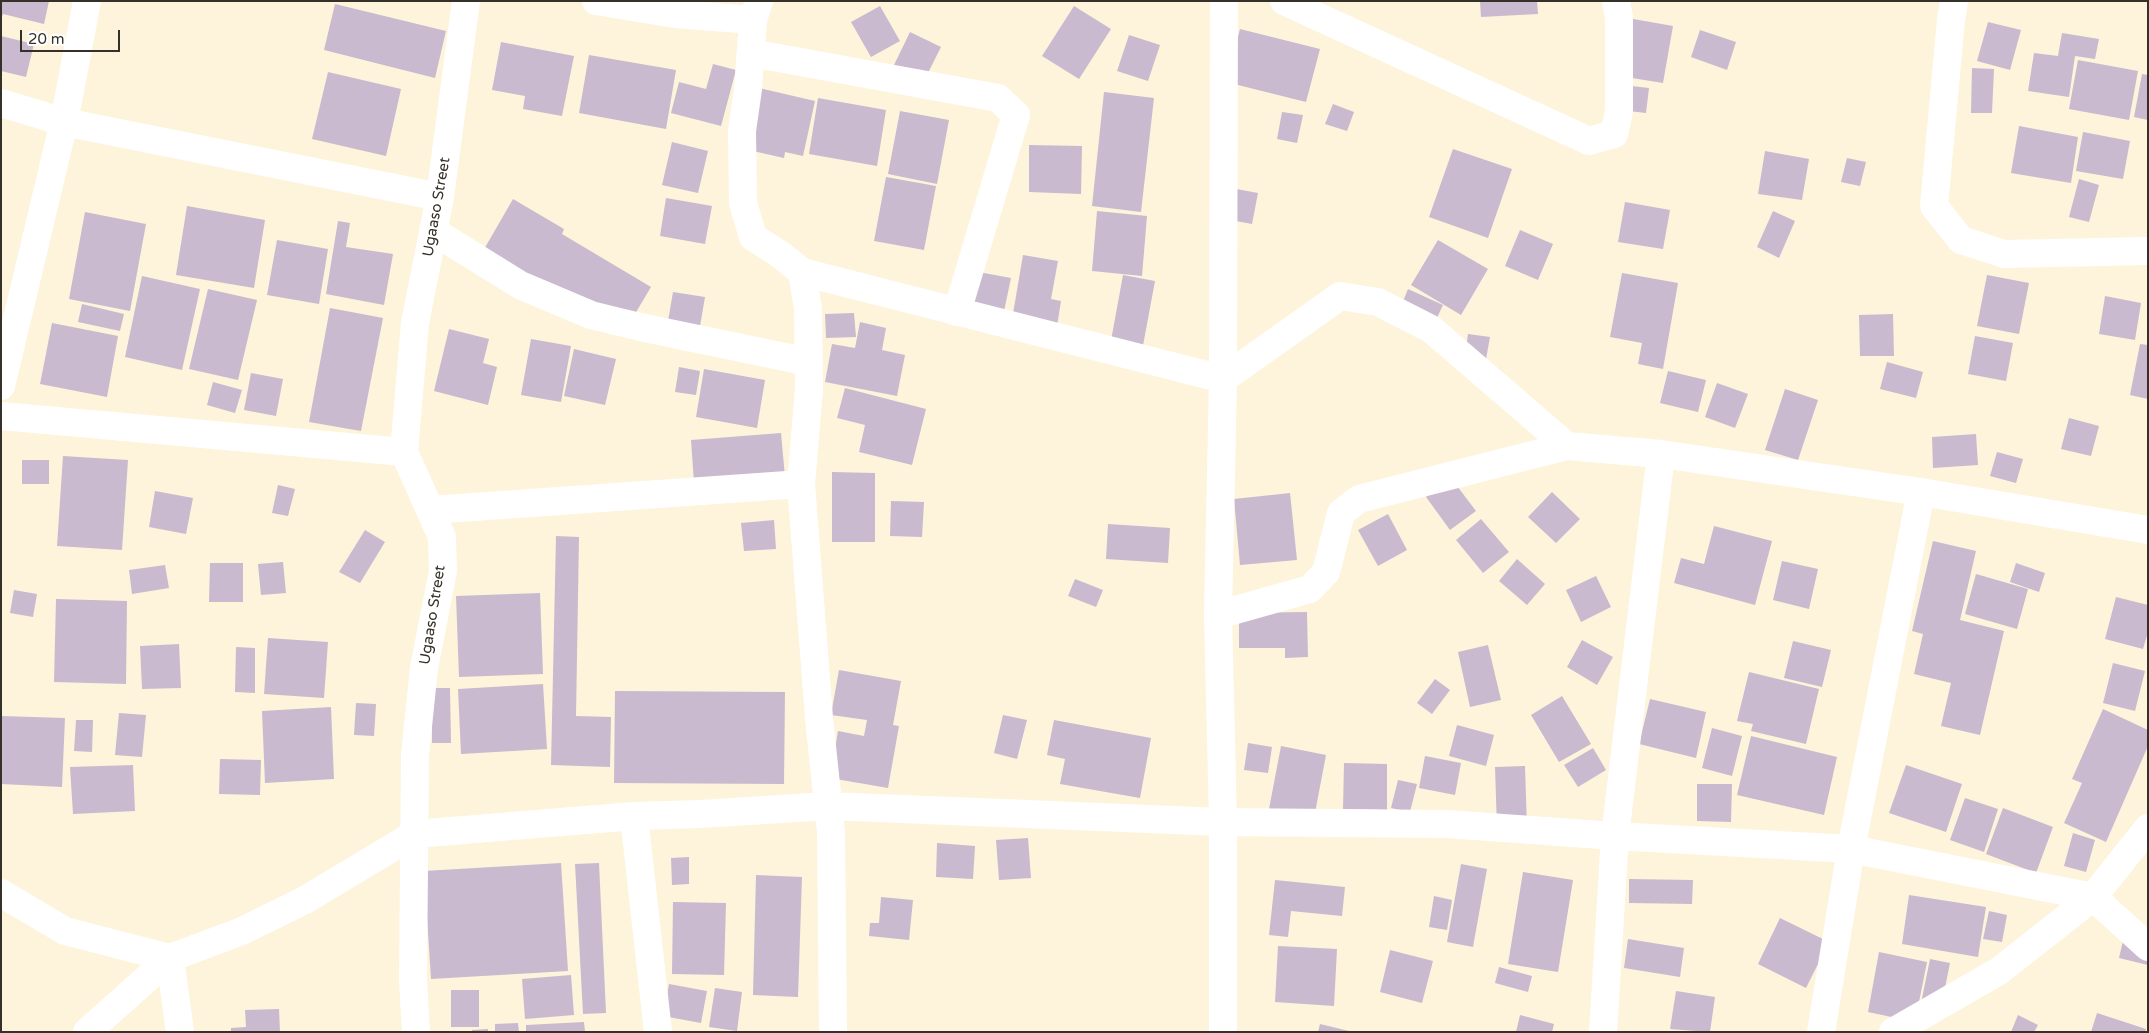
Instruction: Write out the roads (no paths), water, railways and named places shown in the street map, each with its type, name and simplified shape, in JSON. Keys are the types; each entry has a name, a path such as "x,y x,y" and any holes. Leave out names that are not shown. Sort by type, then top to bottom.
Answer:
{"street":[{"path":"1,386 64,122 87,1"},
{"name":"Ugaaso Street","path":"416,1032 413,980 415,755 424,668 443,572 442,537 432,510 421,493 404,452 415,322 440,197 466,1"},
{"path":"596,1 675,14 756,11 742,131 743,203 753,237 782,255 802,272 1223,379 1340,296 1378,302 1431,329 1567,446"},
{"path":"1223,1032 1223,822 1218,615 1223,379 1224,1"},
{"path":"1284,1 1589,141 1614,134 1619,111 1619,18 1616,1"},
{"path":"1954,1 1934,206 1961,240 2004,254 2148,251"},
{"path":"751,54 998,98 1016,115 957,312"},
{"path":"1,103 64,122 440,197"},
{"path":"433,231 520,286 591,315 809,362"},
{"path":"802,272 808,309 809,389 801,484 819,718 831,832 833,1032"},
{"path":"1,416 404,452"},
{"path":"1218,615 1310,589 1326,572 1341,513 1359,499 1567,446 1661,454 1922,492 2148,530"},
{"path":"1603,1032 1615,836 1661,454"},
{"path":"432,510 801,484"},
{"path":"1820,1032 1851,849 1922,492"},
{"path":"87,1032 170,958 242,932 305,900 415,834 634,816 828,806 1223,822 1448,824 1615,836 1851,849 2093,897 2148,947"},
{"path":"634,816 658,1032"},
{"path":"1893,1032 1999,971 2093,897 2148,828"},
{"path":"1,893 65,931 170,958"},
{"path":"170,958 180,1032"}]}
